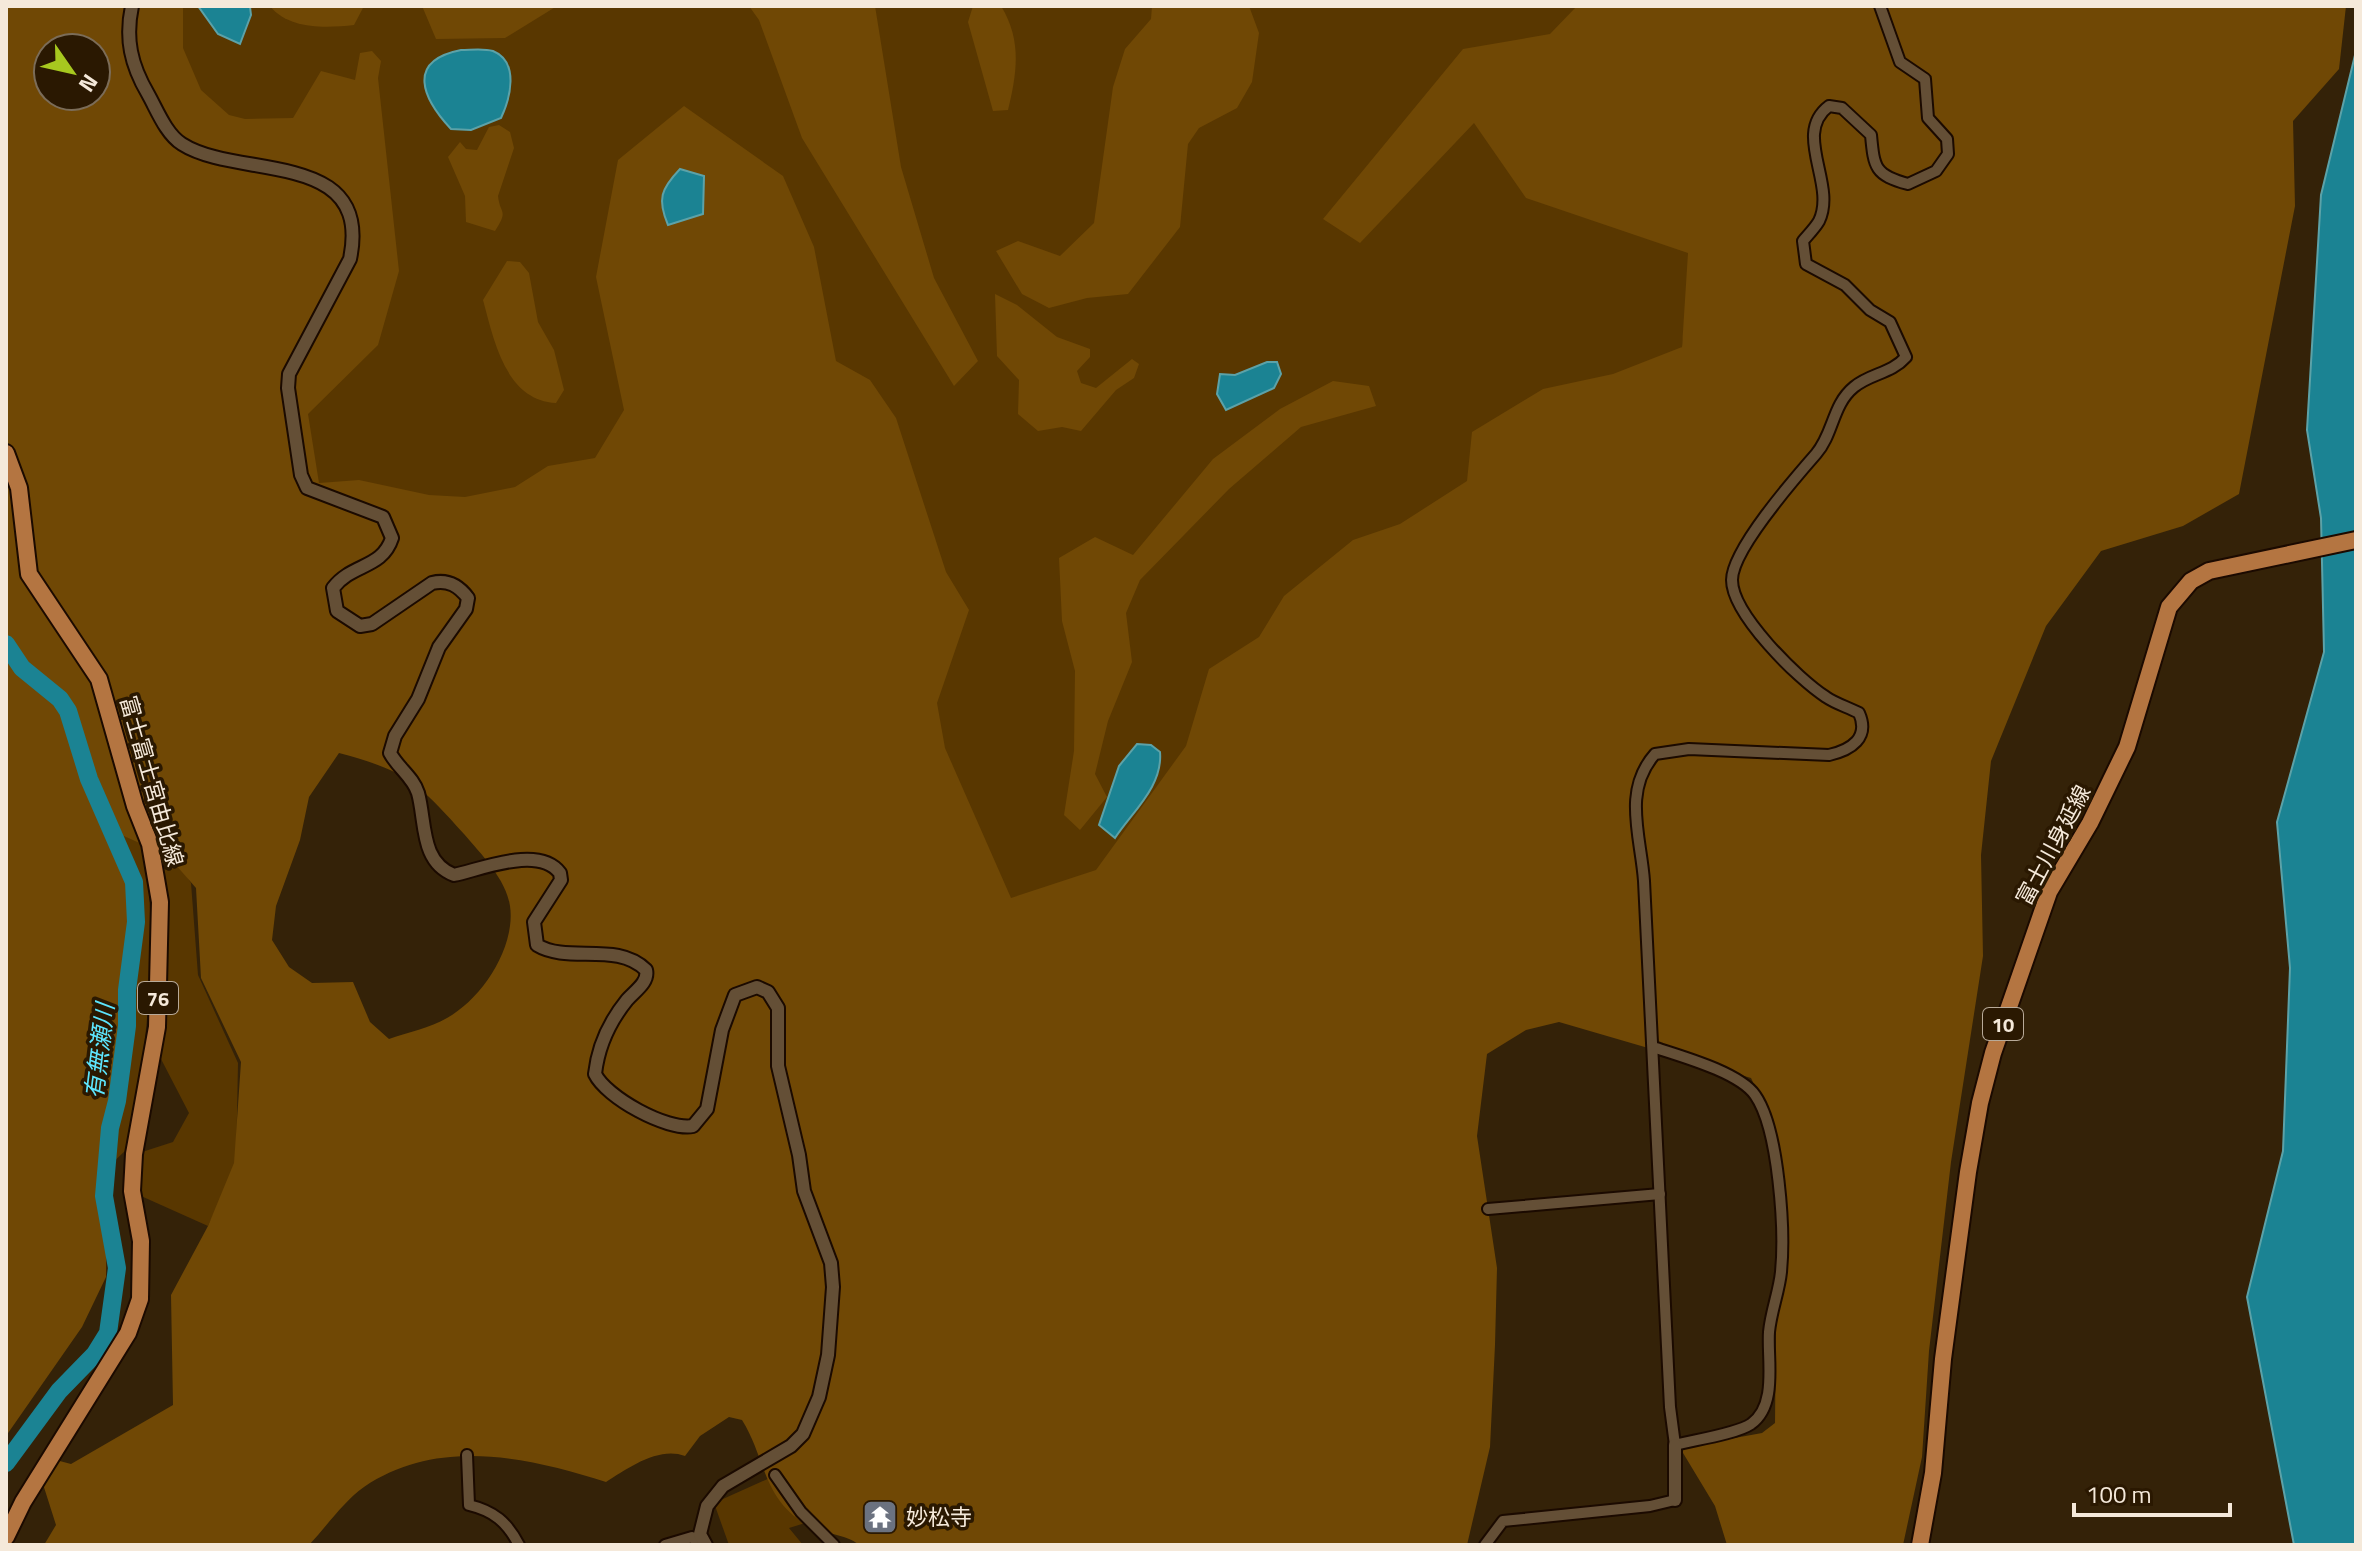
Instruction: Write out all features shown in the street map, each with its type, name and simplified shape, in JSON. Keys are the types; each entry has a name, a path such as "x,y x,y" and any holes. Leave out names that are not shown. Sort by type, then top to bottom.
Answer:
{"main road":[{"name":"富士富士宮由比線","path":"6,453 19,488 29,574 99,679 135,806 150,844 160,902 157,1027 134,1154 132,1191 141,1241 140,1299 128,1333 23,1502 6,1537"},
{"name":"富士川身延線","path":"1920,1545 1933,1473 1968,1172 1980,1103 1993,1053 2049,892 2102,801 2127,747 2169,607 2191,581 2231,565 2356,540"}],"street":[{"path":"132,6 129,53 140,81 172,136 183,145 216,157 277,167 329,187 350,213 355,237 350,259 289,374 288,388 301,475 307,488 383,517 392,538 379,560 345,573 333,588 337,611 360,626 372,624 442,581 452,584 468,598 466,609 439,647 418,699 395,736 390,753 418,794 422,826 433,859 442,870 454,875 530,859 550,863 560,873 561,880 534,922 537,945 558,953 603,953 646,970 645,981 613,1019 598,1055 595,1074 605,1089 662,1122 693,1126 707,1109 722,1030 735,995 745,988 757,987 768,992 778,1008 778,1066 799,1155 804,1191 831,1263 833,1287 828,1355 819,1397 803,1434 791,1446 723,1486 707,1506 700,1534 703,1545"},
{"path":"1485,1545 1503,1521 1650,1506 1675,1500 1675,1445 1670,1407 1644,881 1634,808 1645,765 1655,754 1672,750 1829,755 1848,750 1858,741 1864,724 1859,713 1828,699 1797,675 1736,602 1732,578 1739,558 1779,497 1830,438 1835,410 1855,385 1896,369 1906,357 1890,322 1870,310 1845,285 1806,264 1803,241 1819,220 1823,203 1813,130 1817,115 1829,106 1842,108 1871,135 1873,164 1886,178 1908,184 1936,171 1948,154 1947,139 1928,118 1925,79 1900,62 1880,6"},
{"path":"1653,1047 1739,1078 1754,1092 1764,1109 1774,1147 1777,1193 1785,1227 1780,1277 1769,1332 1769,1388 1763,1408 1750,1425 1675,1445"},
{"path":"1488,1209 1660,1194"},
{"path":"467,1455 469,1505 491,1510 511,1530 519,1545"},
{"path":"775,1475 801,1512 834,1545"},
{"path":"665,1545 692,1537 703,1545"}],"shaded area":[{"path":"6,6 183,6 183,48 201,90 229,115 245,119 293,118 321,71 355,80 360,53 372,51 381,61 378,78 399,271 378,345 308,414 319,483 359,480 429,495 465,497 515,487 548,466 595,458 624,410 596,277 618,160 684,106 783,176 814,247 836,361 870,380 896,418 946,572 969,610 937,703 945,748 1011,898 1096,870 1186,746 1209,669 1259,637 1284,596 1353,540 1400,524 1467,481 1472,432 1543,389 1613,374 1682,347 1688,253 1526,198 1474,123 1360,243 1323,219 1463,49 1550,34 1577,6 2346,6 2339,69 2293,121 2295,206 2239,494 2183,526 2101,551 2046,626 1991,761 1981,855 1983,956 1951,1162 1929,1351 1922,1457 1903,1545 1727,1545 1715,1506 1680,1448 1762,1433 1775,1423 1776,1324 1785,1230 1773,1124 1751,1078 1559,1022 1526,1030 1487,1054 1477,1136 1497,1268 1495,1345 1490,1447 1467,1545 859,1545 848,1538 813,1528 792,1515 773,1490 742,1420 729,1417 700,1436 685,1456 654,1456 606,1482 545,1465 483,1456 452,1457 392,1471 357,1493 309,1545 44,1545 56,1525 42,1481 56,1460 71,1464 173,1405 171,1295 208,1226 234,1163 241,1062 201,978 196,888 168,856 117,833 128,888 134,1015 124,1102 108,1125 106,1277 82,1327 6,1436","holes":["339,753 396,773 422,791 492,867 504,886 510,906 508,938 484,985 460,1009 440,1021 389,1039 370,1022 353,982 312,983 289,967 272,940 276,906 300,840 309,797"]},
{"path":"66,6 1718,6 1682,347 1045,956 610,541 263,481 241,231 112,65 112,32 86,32"},
{"path":"270,6 364,6 354,25 332,27 309,26 287,20"},
{"path":"422,6 557,6 505,38 436,39"},
{"path":"749,6 875,6 901,167 934,278 978,361 954,386 802,138 759,20"},
{"path":"973,6 1001,6 1008,19 1016,57 1008,110 993,111 968,22"},
{"path":"1152,6 1249,6 1259,33 1252,82 1237,108 1199,128 1188,144 1180,227 1128,294 1087,298 1049,308 1022,294 996,251 1018,241 1060,256 1094,223 1113,87 1125,49 1151,19"},
{"path":"499,125 510,132 514,148 498,196 503,215 495,231 466,222 465,196 448,157 460,142 466,149 477,150 489,127"},
{"path":"507,261 520,262 529,273 538,322 554,350 564,390 556,403 539,399 525,391 513,380 497,349 483,300"},
{"path":"995,294 1017,305 1057,337 1090,349 1090,357 1077,371 1081,383 1096,388 1132,359 1139,364 1134,378 1116,390 1081,431 1062,427 1038,431 1018,414 1019,380 997,356"},
{"path":"1333,381 1369,386 1376,406 1301,427 1229,489 1140,580 1126,613 1132,662 1108,721 1095,774 1107,797 1080,830 1064,815 1074,751 1075,671 1062,621 1059,558 1095,537 1133,555 1213,459 1280,409"},
{"path":"116,832 146,846 151,925 148,1008 139,1100 127,1149 106,1169 110,1154 110,1123 122,1104 134,1017 129,918"},
{"path":"151,849 174,857 191,883 198,975 238,1063 236,1167 208,1226 141,1196 142,1152 173,1142 189,1113 161,1059"},
{"path":"810,1460 815,1520 789,1528 803,1545 729,1545 714,1503"}],"water":[{"path":"198,6 250,7 251,15 240,44 218,34"},
{"path":"461,50 493,51 507,63 510,72 510,91 501,118 471,130 451,129 433,106 424,82 432,63 443,55"},
{"path":"2356,51 2356,1545 2294,1545 2247,1297 2283,1151 2290,968 2277,822 2324,652 2321,518 2307,430 2321,195"},
{"path":"680,169 704,176 703,214 668,225 663,195"},
{"path":"1267,362 1277,362 1281,374 1274,388 1226,410 1217,394 1220,374 1235,375"},
{"path":"1137,744 1151,745 1160,752 1160,764 1152,787 1115,838 1099,825 1119,766"}],"waterway":[{"name":"有無瀬川","path":"6,644 22,668 60,699 68,711 89,779 134,882 136,922 127,990 127,1026 117,1101 110,1128 104,1196 117,1268 108,1333 95,1354 59,1391 6,1463"}],"place":[{"name":"妙松寺","path":"880,1517"}]}
